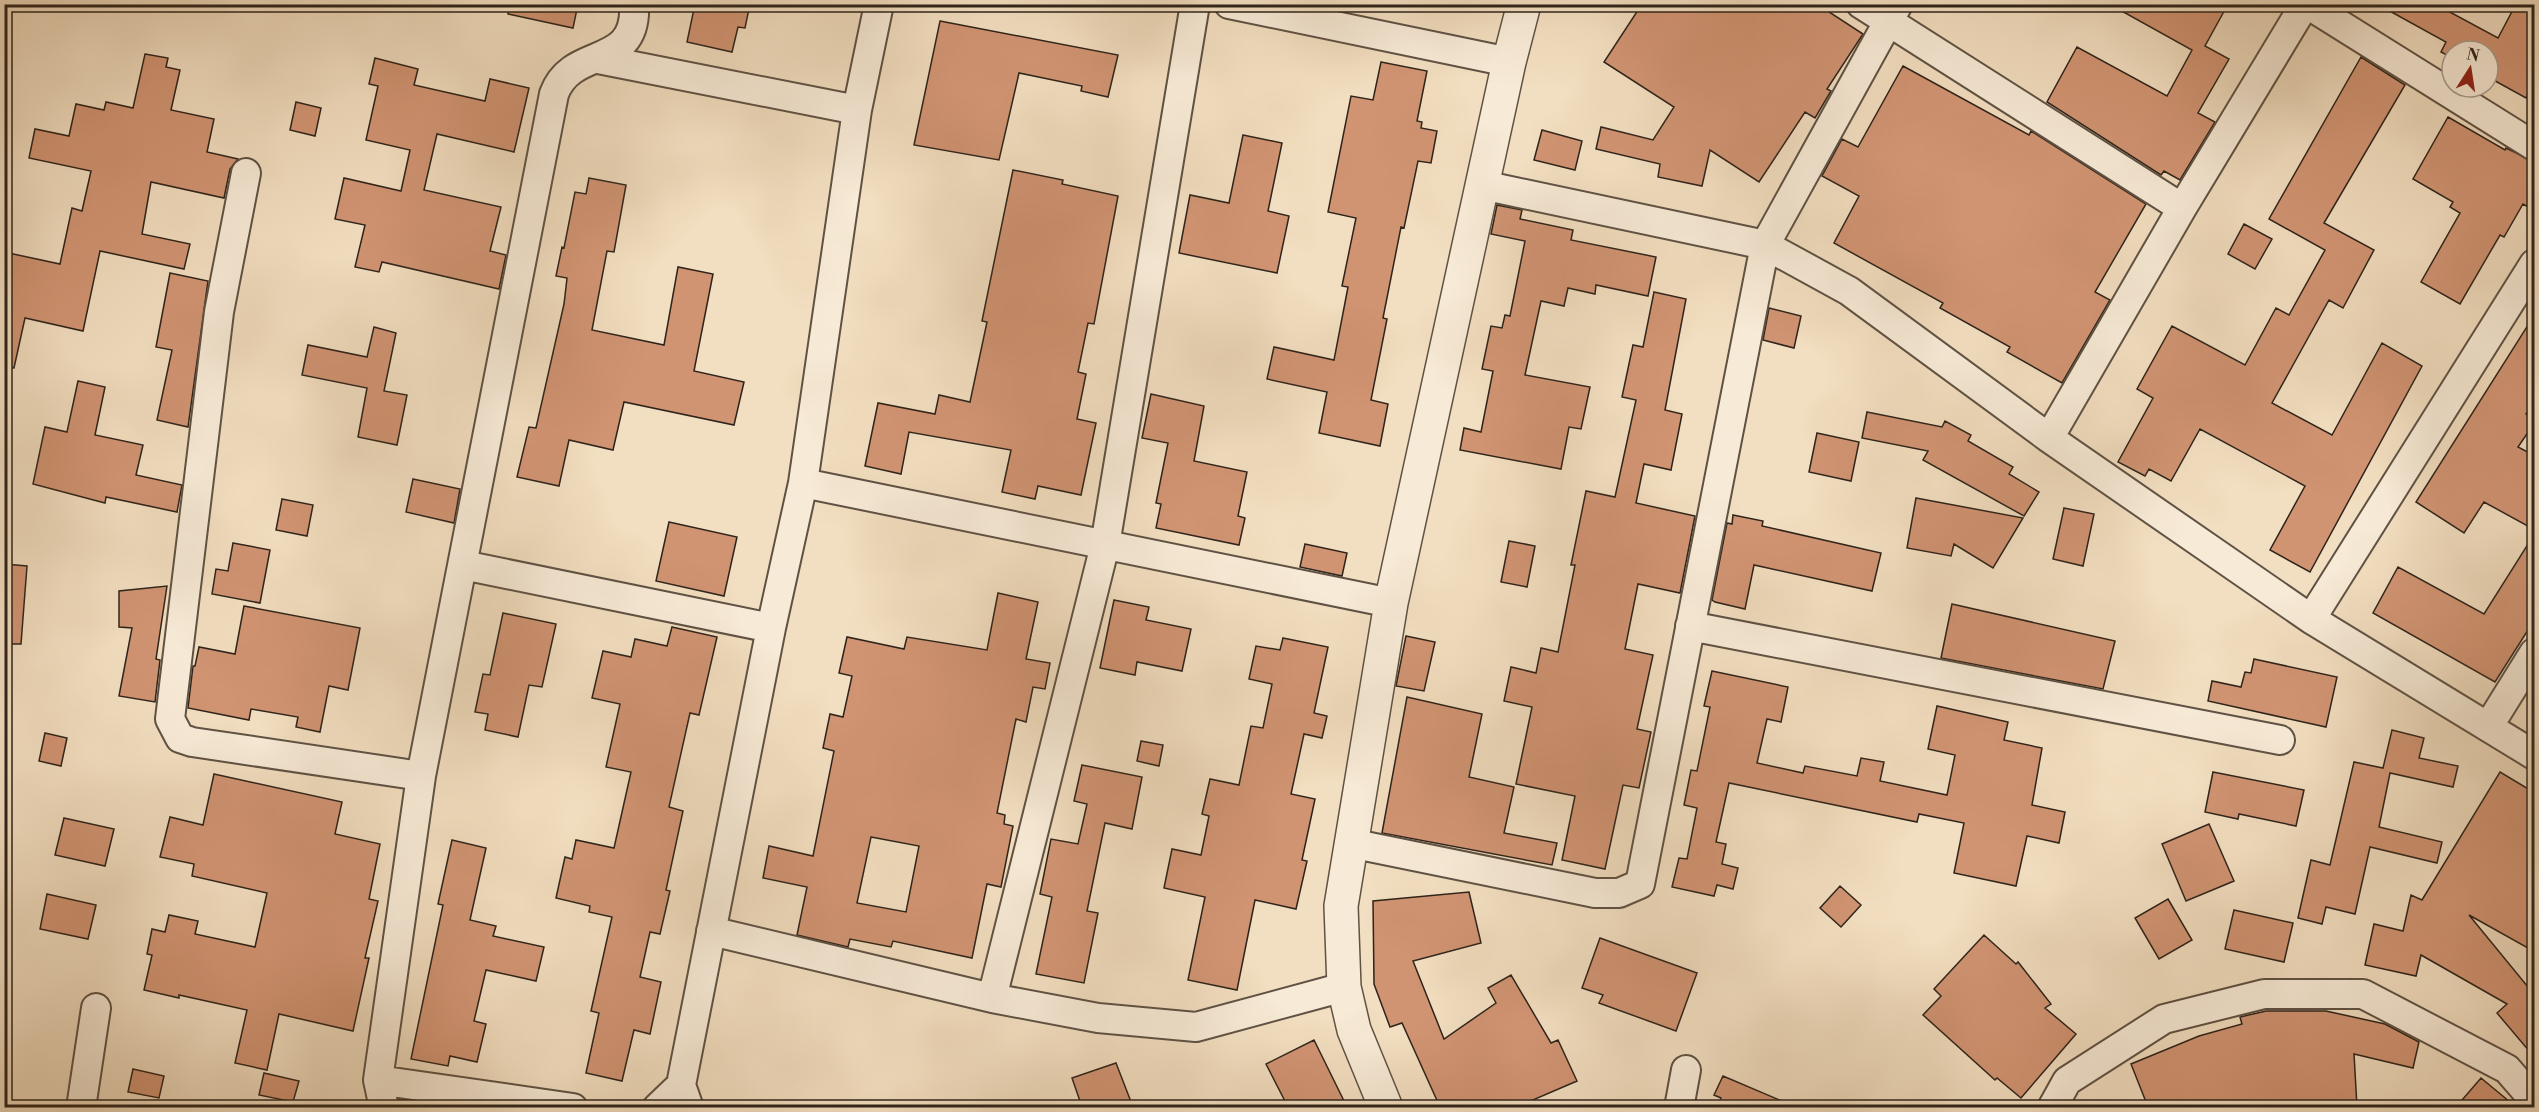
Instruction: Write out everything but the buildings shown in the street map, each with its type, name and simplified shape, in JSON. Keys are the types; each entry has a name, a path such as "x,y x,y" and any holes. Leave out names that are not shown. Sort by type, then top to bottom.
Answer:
{"street":[{"path":"384,1107 378,1080 421,776 554,94 559,81 568,72 579,64 598,60 627,40 633,31 634,4"},
{"path":"657,1107 685,1096 711,931 771,628 803,483 857,110 879,4"},
{"path":"992,998 1105,545 1195,4"},
{"path":"1229,4 1509,62"},
{"path":"1860,4 1893,13 2182,208"},
{"path":"2049,438 2182,208 2306,4 2535,146"},
{"path":"1386,1107 1354,1030 1344,987 1341,906 1390,603 1509,62 1525,5"},
{"path":"1350,843 1595,893 1619,893 1640,884 1765,245 1893,13"},
{"path":"598,60 857,110"},
{"path":"246,173 219,312 170,718 180,738 192,742 421,776"},
{"path":"1482,185 1765,245 1849,291 2049,438 2311,619 2535,755"},
{"path":"2311,619 2535,264"},
{"path":"803,483 1390,603"},
{"path":"463,565 771,628"},
{"path":"1690,626 2280,740"},
{"path":"2488,728 2535,653"},
{"path":"711,931 992,998 1098,1018 1196,1027 1344,987"},
{"path":"2052,1107 2067,1081 2164,1019 2264,994 2363,993 2507,1069 2535,1100"},
{"path":"81,1107 96,1008"},
{"path":"1678,1107 1686,1070"},
{"path":"378,1080 573,1107"}]}
